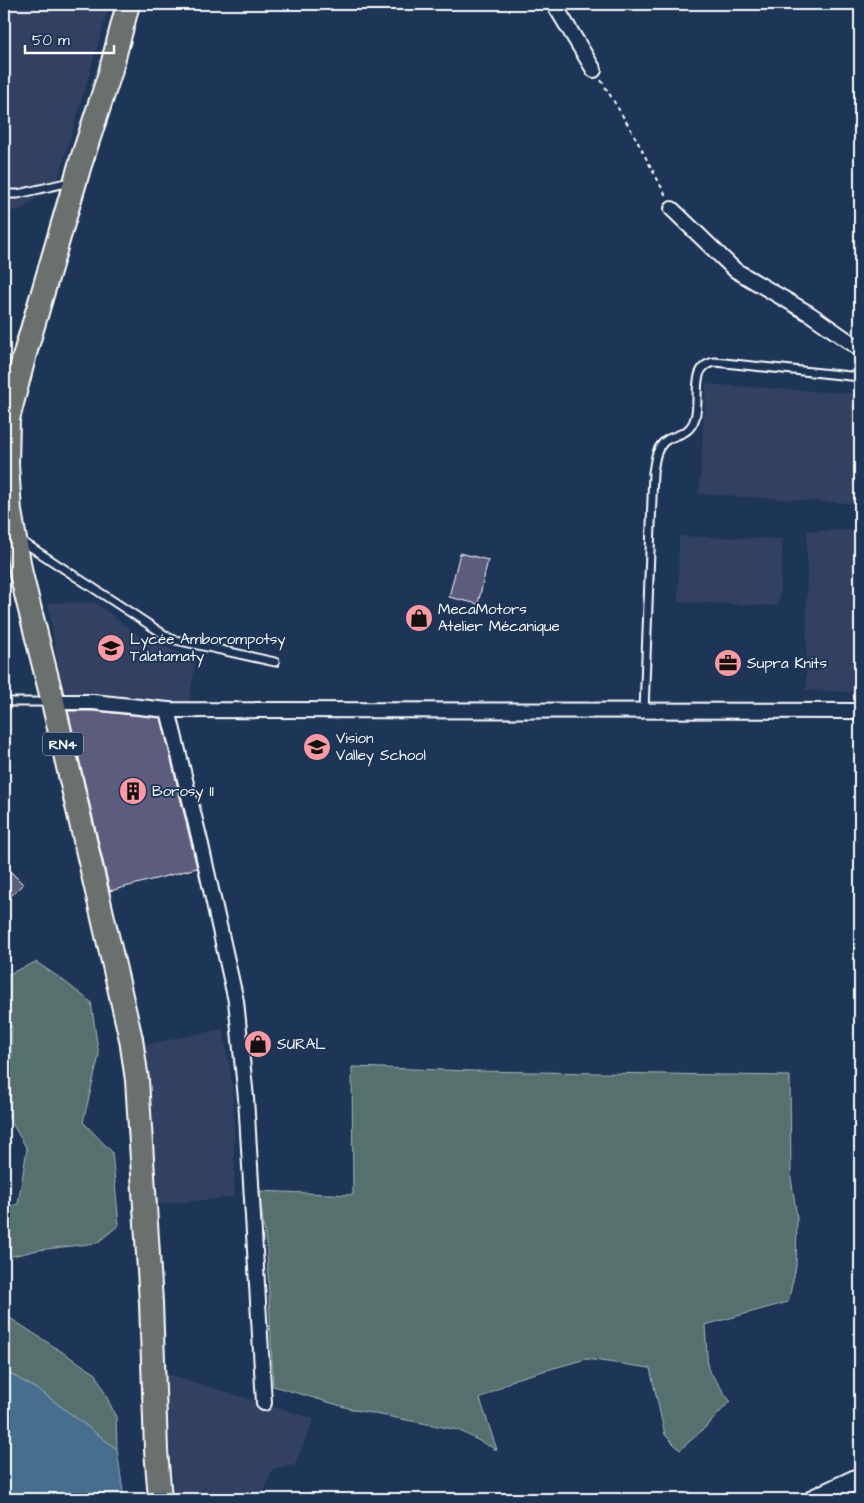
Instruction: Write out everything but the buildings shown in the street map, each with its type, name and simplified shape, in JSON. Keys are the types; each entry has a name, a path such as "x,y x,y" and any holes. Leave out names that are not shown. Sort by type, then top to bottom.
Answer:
{"main road":[{"name":"RN4","path":"128,4 110,74 75,180 26,350 8,419 7,464 10,511 21,574 53,702 131,1039 137,1080 151,1302 156,1450 160,1499"},
{"path":"815,1499 860,1478"}],"street":[{"path":"554,4 594,70"},
{"path":"672,209 735,270 810,314 860,349"},
{"path":"53,702 93,702 168,710 860,711"},
{"path":"168,710 236,1001 246,1098 264,1403"}],"lane":[{"path":"4,194 18,194 75,180"},
{"path":"644,712 653,472 656,452 664,442 688,430 695,419 698,380 701,369 706,363 715,362 860,377"},
{"path":"14,537 171,640 275,662"},
{"path":"4,702 53,702"}],"path":[{"path":"594,70 633,133 672,209"}],"shaded area":[{"path":"4,4 110,4 57,183 20,211 4,210"},
{"path":"706,384 860,394 860,504 699,494"},
{"path":"860,530 860,693 806,690 807,531"},
{"path":"679,536 783,539 779,606 678,602"},
{"name":"Lycée Amborompotsy Talatamaty","path":"95,602 138,635 196,660 188,706 62,691 48,603"},
{"path":"223,1029 233,1088 235,1197 153,1205 137,1046"},
{"path":"4,1370 43,1393 117,1449 124,1499 4,1499"},
{"path":"164,1373 314,1419 295,1465 273,1469 261,1499 174,1499"}],"green space":[{"path":"36,962 91,1002 99,1056 83,1122 112,1152 119,1225 97,1243 38,1250 4,1258 4,1208 18,1204 27,1149 9,1118 12,1026 4,1030 4,976"},
{"path":"352,1067 473,1071 790,1076 791,1178 797,1217 796,1267 788,1302 705,1325 708,1369 730,1401 708,1425 680,1450 665,1435 650,1368 586,1359 515,1379 480,1399 497,1450 458,1430 355,1410 273,1386 267,1251 259,1191 353,1195"},
{"path":"4,1314 96,1374 116,1417 117,1449 43,1393 4,1370"}],"place":[{"name":"MecaMotors Atelier Mécanique","path":"419,618"},
{"name":"Lycée Amborompotsy Talatamaty","path":"111,648"},
{"name":"Supra Knits","path":"728,663"},
{"name":"Vision Valley School","path":"317,747"},
{"name":"Borosy II","path":"133,791"},
{"name":"SURAL","path":"258,1044"}]}
